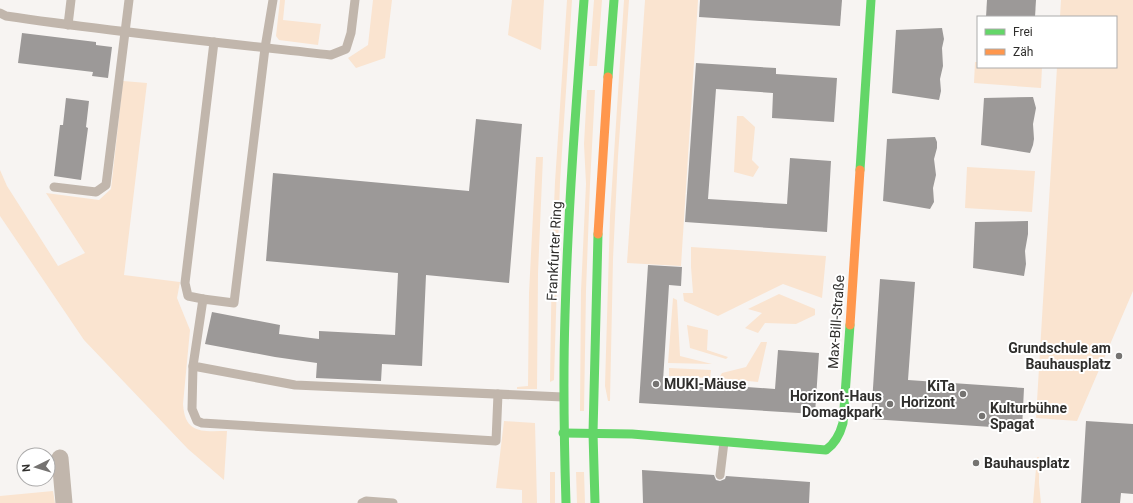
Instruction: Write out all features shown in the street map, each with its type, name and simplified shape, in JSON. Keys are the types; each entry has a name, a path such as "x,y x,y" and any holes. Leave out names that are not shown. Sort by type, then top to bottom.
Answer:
{"main road":[{"name":"Frankfurter Ring","path":"566,503 563,397 565,284 584,0"},
{"path":"595,503 593,433 598,223 614,0"},
{"name":"Max-Bill-Straße","path":"564,433 632,434 826,450 834,444 844,417 871,0"}],"street":[{"path":"60,458 64,503"}],"lane":[{"path":"68,25 71,0"},
{"path":"54,187 96,192 106,185 129,0"},
{"path":"214,42 184,283 188,296 234,303 265,48 273,0"},
{"path":"0,13 6,16 68,25 331,55 346,49 351,33 355,0"},
{"path":"203,299 193,366 192,409 197,421 202,424 496,441 498,394"},
{"path":"193,366 295,385 563,397"},
{"path":"720,475 724,442"},
{"path":"362,503 393,503"}],"shaded area":[{"path":"280,0 285,0 283,20 321,24 318,45 279,40 276,36"},
{"path":"373,0 392,0 385,58 356,68 348,58 368,45"},
{"path":"512,0 544,0 541,50 508,35"},
{"path":"567,0 572,0 560,182 554,380 550,382 552,253 555,182"},
{"path":"594,0 602,0 597,66 589,66"},
{"path":"624,0 629,0 618,156 613,259 610,401 608,401 605,386 610,216"},
{"path":"645,0 698,0 681,266 627,263"},
{"path":"1061,0 1133,0 1133,291 1077,421 1036,418 1057,68 1117,68 1117,16 1060,16"},
{"path":"975,62 977,62 977,68 1042,68 1041,88 974,83"},
{"path":"123,81 147,83 124,275 180,282 177,298 190,330 183,404 184,414 191,426 197,429 203,431 227,431 224,480 188,449 84,340 0,216 0,170 7,186 58,266 85,253 46,193 99,200 111,189"},
{"path":"587,90 595,90 586,291 584,411 580,411 581,291 586,184 584,144"},
{"path":"737,116 743,116 755,127 752,160 759,167 753,177 734,172"},
{"path":"536,157 543,157 538,273 537,389 517,389 517,387 528,386 529,293"},
{"path":"967,167 1035,171 1032,212 965,208"},
{"path":"691,247 826,256 822,298 783,284 718,316 684,301 683,293 693,293"},
{"path":"779,294 815,309 815,315 796,324 765,323 758,333 745,328 762,313 748,309"},
{"path":"673,298 677,300 680,356 712,364 668,363"},
{"path":"687,325 708,330 707,350 728,357 726,359 690,348"},
{"path":"761,342 767,342 758,382 719,378 722,373 746,367"},
{"path":"669,368 711,370 710,378 669,376"},
{"path":"504,421 535,423 537,503 522,503 522,490 496,488"},
{"path":"1037,457 1039,457 1041,503 1033,503"},
{"path":"550,472 555,472 555,503 550,503"},
{"path":"576,472 584,472 585,503 577,503"},
{"path":"53,491 55,503 0,503 0,496"}],"building":[{"path":"700,0 842,0 840,26 699,17"},
{"path":"987,0 1036,0 1035,16 986,16"},
{"path":"942,28 944,39 942,48 943,66 940,79 941,91 939,100 892,93 896,30"},
{"path":"22,33 96,42 96,45 112,47 108,78 92,76 93,72 18,63"},
{"path":"696,63 776,68 776,74 837,78 834,122 772,118 773,93 716,89 708,199 787,204 790,158 831,161 827,232 685,222"},
{"path":"1033,97 1036,108 1033,124 1034,139 1030,153 981,145 984,98"},
{"path":"66,98 89,101 86,127 88,128 81,180 54,176 60,125 63,125"},
{"path":"476,119 522,124 509,283 426,275 422,366 382,364 381,381 316,378 317,363 205,344 212,312 280,325 279,334 319,339 319,331 395,335 398,273 266,261 273,173 469,191"},
{"path":"935,137 937,142 934,159 936,175 933,188 934,202 930,209 883,201 887,139"},
{"path":"1028,221 1024,276 973,268 975,222"},
{"path":"648,265 682,267 681,286 669,285 663,381 775,389 778,350 819,353 815,414 639,403"},
{"name":"Horizont-Haus Domagkpark","path":"880,279 915,282 908,380 1024,388 1022,429 871,419"},
{"path":"1086,421 1133,424 1133,494 1121,493 1120,503 1081,503"},
{"path":"642,470 714,475 716,480 720,481 725,479 726,476 810,482 809,503 643,503"}],"traffic: fast":[{"path":"566,503 564,432 566,276 584,0"},
{"path":"608,77 614,0"},
{"path":"860,170 871,0"},
{"path":"595,503 593,433 598,234"},
{"path":"563,433 632,434 826,450 837,438 843,423 850,325"}],"traffic: slow":[{"path":"598,234 608,77"},
{"path":"850,325 860,170"}],"place":[{"name":"Grundschule am Bauhausplatz","path":"1119,356"},
{"name":"MUKI-Mäuse","path":"656,384"},
{"name":"KiTa Horizont","path":"963,394"},
{"name":"Horizont-Haus Domagkpark","path":"890,404"},
{"name":"Kulturbühne Spagat","path":"982,416"},
{"name":"Bauhausplatz","path":"976,463"}]}
